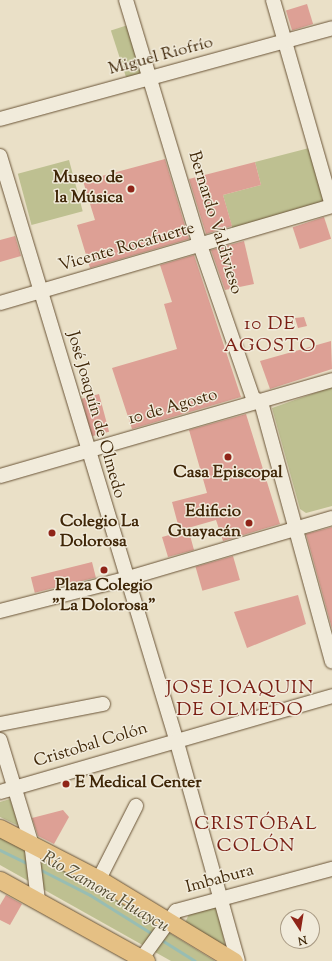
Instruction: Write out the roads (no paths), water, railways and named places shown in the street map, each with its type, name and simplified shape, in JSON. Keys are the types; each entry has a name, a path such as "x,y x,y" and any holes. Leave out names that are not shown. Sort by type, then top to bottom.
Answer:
{"main road":[{"path":"0,828 32,847 99,879 234,961"},
{"path":"0,880 37,896 144,960"}],"street":[{"name":"Bernardo Valdivieso","path":"126,0 151,78 200,245 253,398 261,402 332,661"},
{"path":"273,0 332,206"},
{"name":"Miguel Riofrío","path":"0,119 286,42 332,28"},
{"name":"José Joaquín de Olmedo","path":"0,156 86,451 176,739 238,961"},
{"name":"Vicente Rocafuerte","path":"0,303 332,206"},
{"name":"10 de Agosto","path":"0,476 261,402 332,380"},
{"path":"0,611 126,579 332,518"},
{"name":"Cristobal Colón","path":"7,790 176,739 332,696"},
{"path":"0,724 103,704"},
{"path":"0,740 7,790 32,847 37,896"},
{"path":"99,879 136,806"},
{"name":"Imbabura","path":"167,920 176,911 332,869"},
{"path":"144,960 167,920"}],"waterway":[{"name":"Río Zamora Huaycu","path":"0,850 29,864"},
{"name":"Río Zamora Huaycu","path":"39,869 90,895 154,935"},
{"name":"Río Zamora Huaycu","path":"160,939 195,961"}],"place":[{"name":"Museo de la Música","path":"131,189"},
{"name":"Casa Episcopal","path":"228,457"},
{"name":"Edificio Guayacán","path":"249,523"},
{"name":"Colegio La Dolorosa","path":"52,533"},
{"name":"Plaza Colegio \"La Dolorosa\"","path":"104,570"},
{"name":"E Medical Center","path":"66,784"}],"district":[{"name":"10 DE AGOSTO","path":"270,336"},
{"name":"JOSE JOAQUIN DE OLMEDO","path":"240,700"},
{"name":"CRISTÓBAL COLÓN","path":"256,836"}]}
